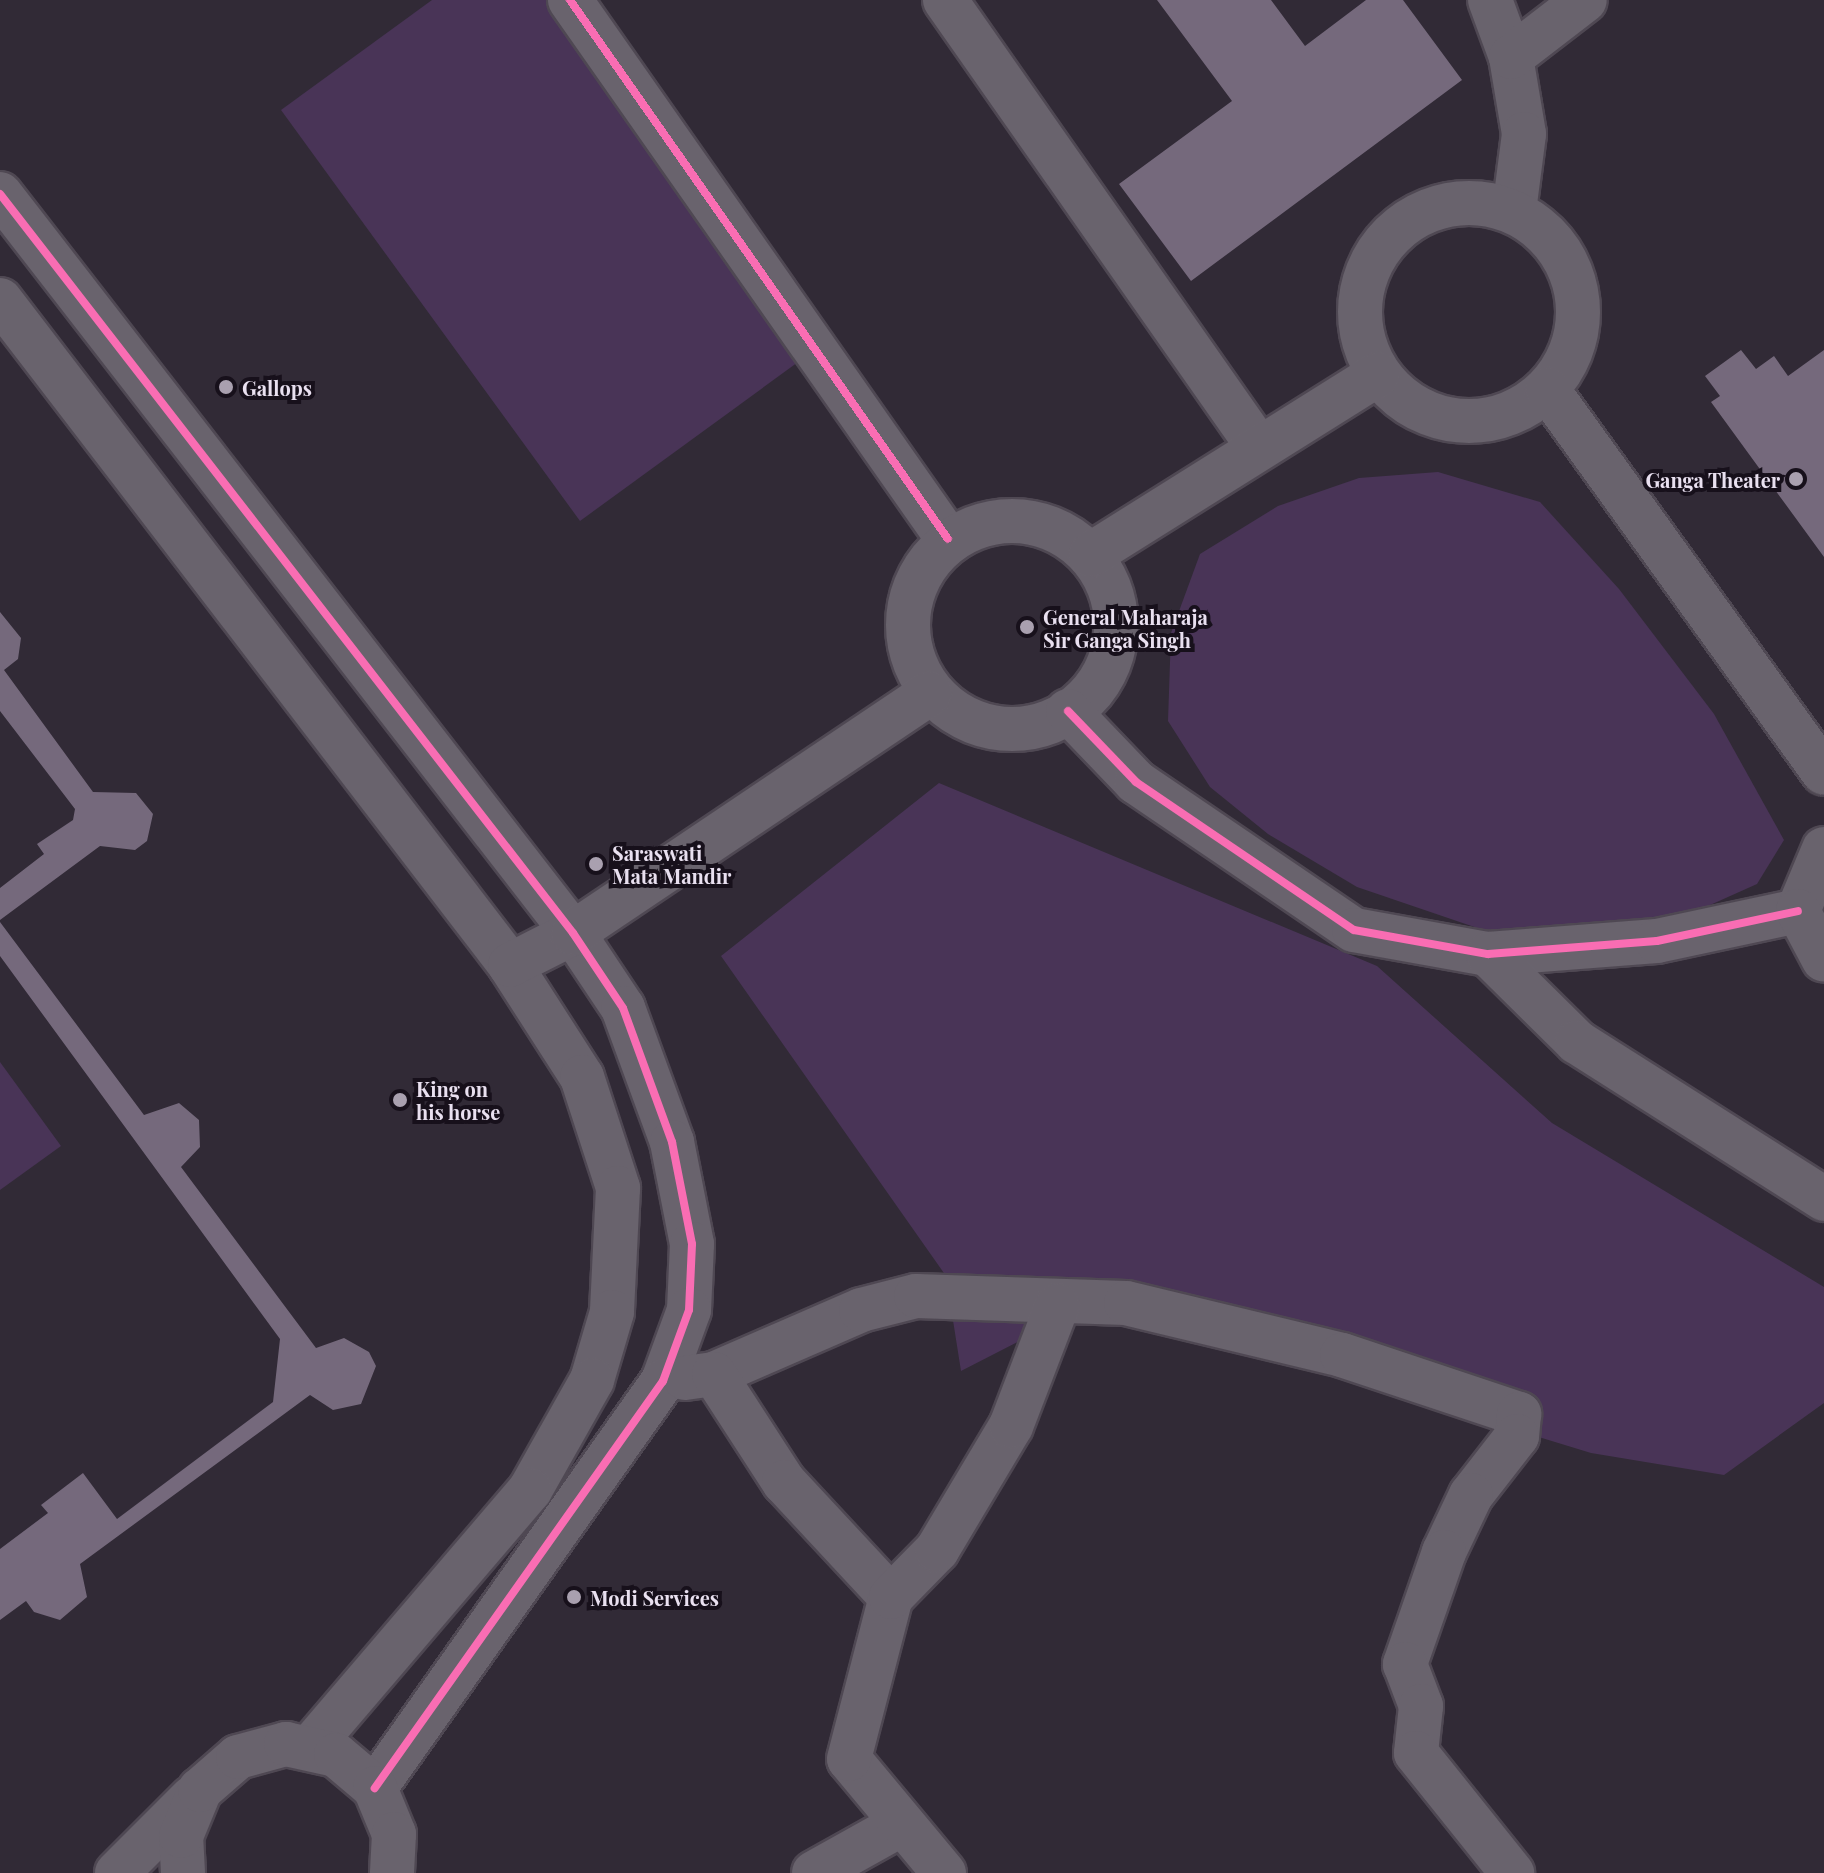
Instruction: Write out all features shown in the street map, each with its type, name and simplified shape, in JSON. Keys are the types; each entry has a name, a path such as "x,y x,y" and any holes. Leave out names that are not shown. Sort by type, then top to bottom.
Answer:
{"street":[{"path":"570,0 948,539"},
{"path":"945,0 1259,448"},
{"path":"1490,0 1511,57 1524,134 1514,211"},
{"path":"1511,57 1585,0"},
{"path":"0,194 573,933 623,1008 672,1142 692,1244 689,1310 663,1381 375,1788"},
{"path":"1480,202 1514,211 1544,230 1566,258 1578,291 1572,349 1547,389 1516,411 1478,422 1439,418 1404,402 1378,374 1363,342 1359,306 1367,272 1385,241 1412,218 1444,204 1480,202"},
{"path":"0,300 510,965 582,1077 618,1188 612,1312 592,1380 530,1490 311,1746"},
{"path":"1090,555 1378,374"},
{"path":"1547,389 1824,773"},
{"path":"1029,518 1083,544 1117,601 1116,648 1099,686 1068,711 1019,730 958,716 930,693 911,658 905,625 913,584 948,539 1029,518"},
{"path":"510,965 573,933 930,693"},
{"path":"1068,711 1136,782 1354,930 1488,954 1657,941 1798,911"},
{"path":"1798,911 1824,849"},
{"path":"1798,911 1824,960"},
{"path":"1488,954 1577,1042 1824,1199"},
{"path":"663,1381 714,1374 861,1310 916,1296 1057,1306 1126,1303 1195,1315 1519,1414 1517,1436 1471,1495 1444,1552 1405,1664 1421,1706 1416,1753 1512,1873"},
{"path":"944,1873 900,1825 849,1759 891,1597 937,1550 1011,1426 1057,1306"},
{"path":"714,1374 784,1482 891,1597"},
{"path":"117,1873 217,1771 261,1747 311,1746 357,1769 375,1788 394,1834 392,1873"},
{"path":"183,1873 181,1836 200,1790"},
{"path":"814,1873 900,1825"}],"shaded area":[{"path":"432,0 562,0 816,349 580,521 281,110"},
{"path":"1438,472 1540,502 1619,589 1714,714 1784,840 1757,884 1690,914 1492,933 1357,887 1268,834 1210,787 1168,721 1171,633 1200,554 1278,506 1359,478"},
{"path":"939,783 1377,966 1552,1123 1824,1287 1824,1403 1724,1475 1591,1453 1096,1302 961,1371 946,1276 721,956"},
{"path":"0,1062 61,1146 0,1190"}],"building":[{"path":"1157,0 1271,0 1305,46 1366,0 1403,0 1462,80 1191,281 1119,184 1232,101"},
{"name":"Ganga Theater","path":"1741,350 1756,369 1774,356 1788,376 1824,350 1824,557 1711,402 1720,396 1705,376"},
{"path":"0,612 21,638 18,659 4,670 93,792 136,793 153,814 147,841 135,850 100,846 0,920 0,888 44,854 37,844 73,820 75,809 0,711"},
{"path":"0,922 144,1115 179,1103 199,1120 200,1147 181,1167 316,1348 344,1338 369,1352 376,1366 361,1404 333,1410 310,1395 80,1564 87,1597 60,1620 34,1612 26,1601 0,1620 0,1549 48,1513 41,1505 83,1473 117,1519 273,1402 280,1339 0,956"}],"cycle path":[{"path":"570,0 948,539"},
{"path":"0,194 573,933 623,1008 672,1142 692,1244 689,1310 663,1381 375,1788"},
{"path":"1068,711 1136,782 1354,930 1488,954 1657,941 1798,911"}],"place":[{"name":"Gallops","path":"226,387"},
{"name":"Ganga Theater","path":"1796,479"},
{"name":"General Maharaja Sir Ganga Singh","path":"1027,627"},
{"name":"Saraswati Mata Mandir","path":"596,864"},
{"name":"King on his horse","path":"400,1100"},
{"name":"Modi Services","path":"574,1597"}]}
